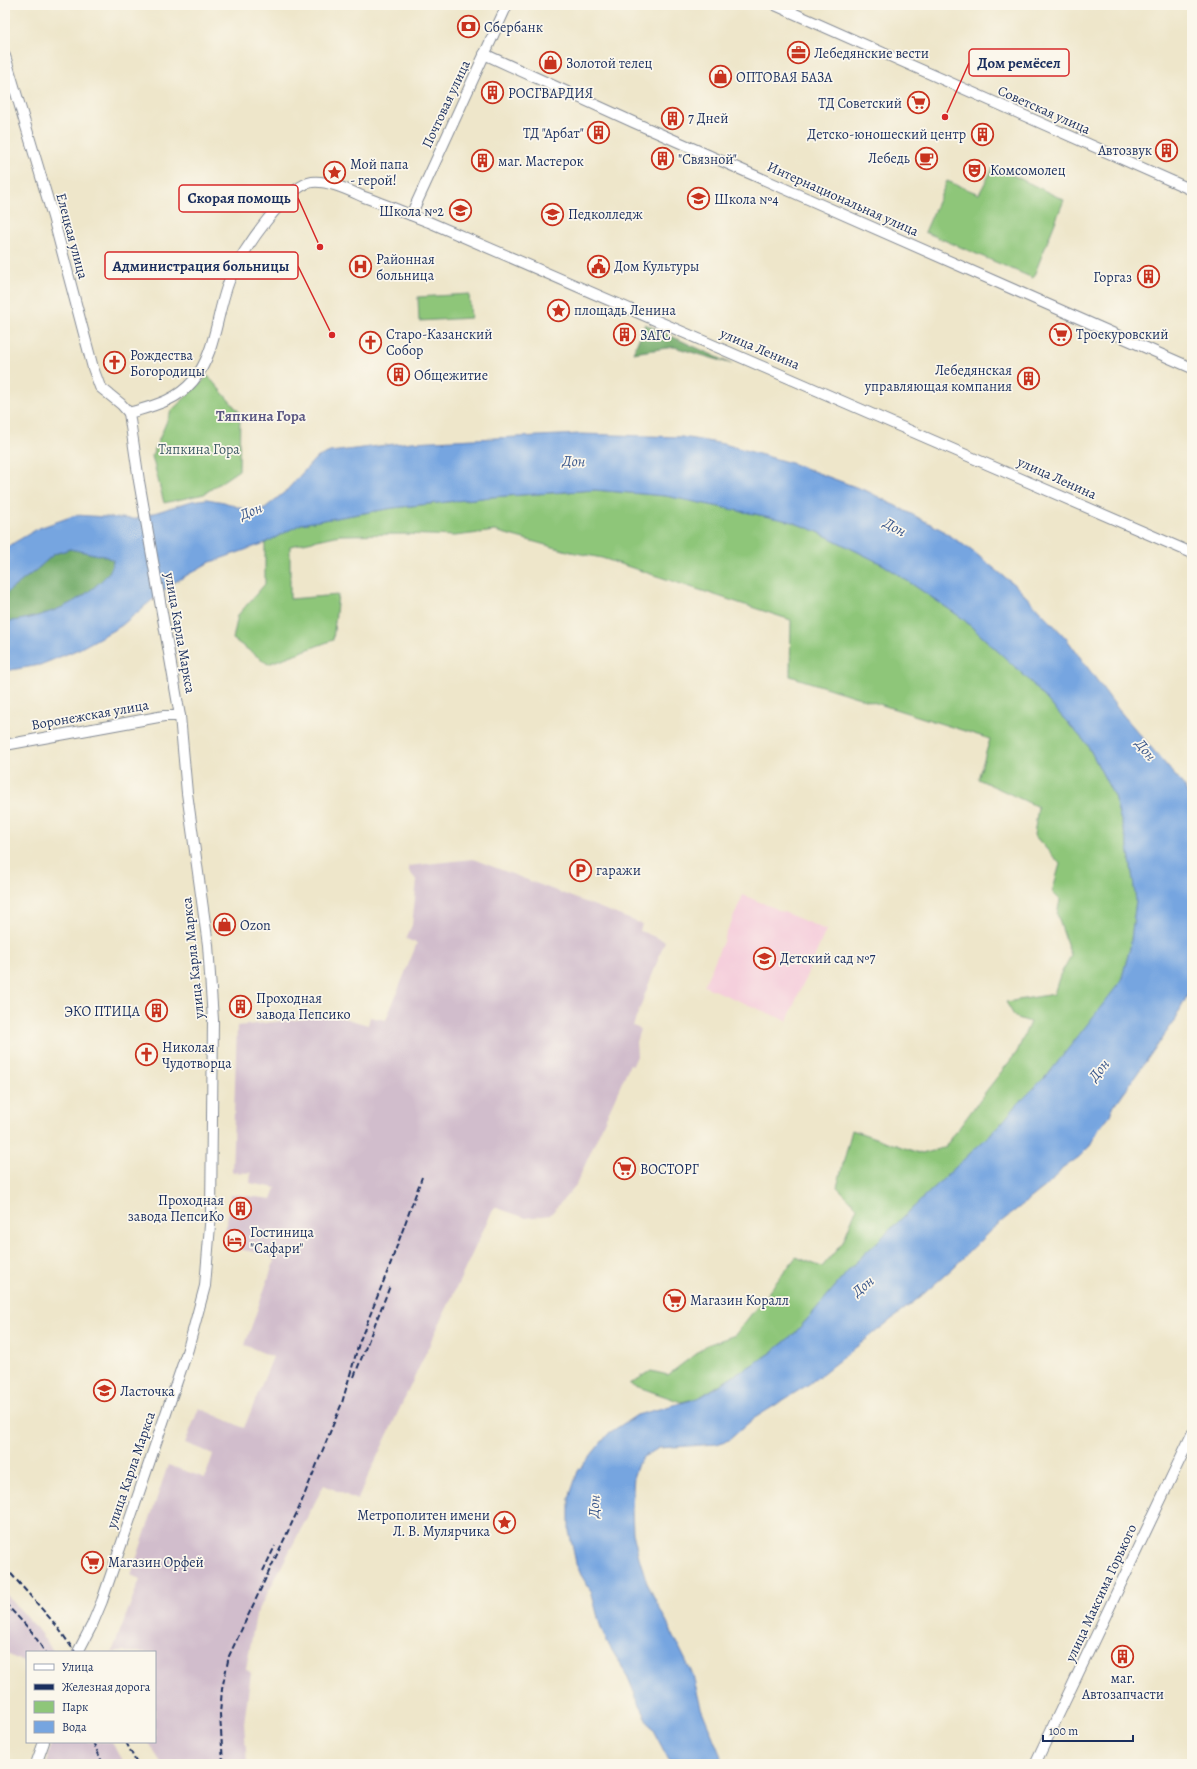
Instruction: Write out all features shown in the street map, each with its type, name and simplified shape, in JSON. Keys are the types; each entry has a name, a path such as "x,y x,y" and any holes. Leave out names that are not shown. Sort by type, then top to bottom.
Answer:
{"main road":[{"name":"Почтовая улица","path":"411,215 507,5"},
{"name":"Советская улица","path":"775,5 1192,190"},
{"name":"Интернациональная улица","path":"484,54 633,122 1192,368"},
{"name":"Елецкая улица","path":"5,56 53,217 93,368 100,387 121,404 129,413"},
{"name":"улица Ленина","path":"129,413 167,402 180,394 192,382 203,368 211,348 219,312 232,274 240,260 276,207 295,191 312,182 335,186 411,215 1192,553"},
{"name":"улица Карла Маркса","path":"79,1651 102,1601 188,1350 205,1286 211,1222 213,1020 208,945 187,793 180,716 139,481 129,413"},
{"name":"Воронежская улица","path":"5,744 164,716 180,716"},
{"name":"улица Максима Горького","path":"1035,1764 1192,1434"},
{"path":"36,1764 44,1743"}],"shaded area":[{"path":"473,859 642,924 640,931 665,941 633,1026 640,1029 636,1042 637,1056 633,1065 630,1064 576,1185 550,1215 526,1218 494,1207 357,1500 324,1485 256,1615 246,1669 251,1673 244,1723 247,1764 162,1764 149,1743 156,1743 156,1651 112,1651 140,1579 131,1575 168,1465 205,1478 213,1454 185,1443 199,1408 244,1428 273,1357 245,1345 274,1262 270,1255 223,1246 231,1194 272,1199 276,1188 250,1183 251,1173 232,1172 237,1026 303,1019 326,1013 368,1025 370,1017 386,1020 417,943 406,939 412,925 417,881 409,871 408,866"},
{"name":"Детский сад №7","path":"743,895 826,930 787,1021 704,986"},
{"path":"5,1593 35,1626 53,1651 26,1651 26,1664 5,1653"},
{"path":"52,1743 113,1743 125,1764 46,1764"}],"green space":[{"path":"994,166 1064,200 1033,278 925,232 947,181 979,194"},
{"path":"469,294 471,318 419,321 418,297"},
{"path":"645,324 732,364 674,347 633,353"},
{"name":"Тяпкина Гора","path":"208,376 240,413 239,470 204,494 164,503 152,456 171,411"},
{"path":"595,490 666,496 789,521 816,531 884,565 962,618 1028,679 1087,744 1114,796 1128,846 1136,900 1130,948 1121,981 1050,1072 1018,1104 1000,1125 855,1263 794,1334 771,1353 698,1398 681,1402 630,1384 651,1371 668,1375 707,1345 735,1335 796,1257 822,1267 843,1242 857,1207 837,1187 852,1130 922,1154 945,1147 1017,1052 1030,1022 1015,1017 1006,1002 1054,994 1060,975 1071,956 1057,914 1060,900 1052,892 1060,864 1034,835 1038,807 978,779 990,739 790,676 791,620 602,558 571,552 495,531 455,536 404,534 340,535 290,546 290,599 338,595 333,640 268,664 233,639 238,615 265,584 265,543 301,524 393,508 491,497"},
{"path":"70,549 104,556 113,560 111,570 90,591 68,605 31,618 5,622 5,594 54,554"}],"water":[{"name":"Дон","path":"581,434 682,437 724,444 794,464 869,492 942,530 975,553 1016,586 1066,638 1118,709 1185,787 1192,807 1192,980 1186,998 1173,1023 1112,1109 1110,1115 1099,1129 1089,1147 1079,1157 1062,1169 1051,1182 992,1229 954,1267 920,1297 809,1384 753,1419 729,1440 717,1444 659,1448 643,1457 638,1464 634,1475 632,1509 633,1533 639,1557 647,1583 693,1675 701,1708 724,1764 671,1764 638,1702 627,1675 607,1642 600,1625 591,1591 581,1575 576,1563 569,1531 569,1498 578,1471 609,1433 637,1415 699,1398 771,1353 794,1334 855,1263 1000,1125 1018,1104 1050,1072 1121,981 1130,948 1136,900 1128,846 1114,796 1087,744 1028,679 962,618 884,565 816,531 789,521 666,496 595,490 491,497 393,508 301,524 265,543 208,563 170,585 121,626 79,649 40,665 5,671 5,622 31,618 68,605 90,591 100,582 109,572 113,564 113,560 104,556 70,549 54,554 5,594 5,548 39,528 76,515 135,519 192,501 207,499 224,502 251,512 265,508 286,491 316,458 330,452 411,442"}],"railway":[{"path":"223,1764 220,1714 222,1689 229,1656 299,1508 342,1403 359,1343 390,1265 422,1177"},
{"path":"354,1377 390,1286"},
{"path":"263,1571 275,1546"},
{"path":"5,1567 56,1625 74,1651"},
{"path":"5,1603 32,1632 44,1651"},
{"path":"93,1743 103,1764"},
{"path":"126,1743 137,1764"}],"place":[{"name":"Сбербанк","path":"468,27"},
{"name":"Лебедянские вести","path":"798,53"},
{"name":"Золотой телец","path":"550,63"},
{"name":"ОПТОВАЯ БАЗА","path":"721,77"},
{"name":"РОСГВАРДИЯ","path":"493,93"},
{"name":"ТД Советский","path":"918,103"},
{"name":"Дом ремёсел","path":"945,117"},
{"name":"7 Дней","path":"672,118"},
{"name":"ТД \"Арбат\"","path":"599,133"},
{"name":"Детско-юношеский центр","path":"982,134"},
{"name":"Автозвук","path":"1167,150"},
{"name":"Лебедь","path":"926,158"},
{"name":"\"Связной\"","path":"662,159"},
{"name":"маг. Мастерок","path":"482,161"},
{"name":"Комсомолец","path":"974,170"},
{"name":"Мой папа - герой!","path":"335,172"},
{"name":"Школа №4","path":"699,199"},
{"name":"Школа №2","path":"460,211"},
{"name":"Педколледж","path":"552,214"},
{"name":"Скорая помощь","path":"320,247"},
{"name":"Дом Культуры","path":"599,266"},
{"name":"Районная больница","path":"361,267"},
{"name":"Горгаз","path":"1148,277"},
{"name":"площадь Ленина","path":"559,310"},
{"name":"Троекуровский","path":"1060,334"},
{"name":"Администрация больницы","path":"332,335"},
{"name":"ЗАГС","path":"624,335"},
{"name":"Старо-Казанский Собор","path":"370,342"},
{"name":"Рождества Богородицы","path":"115,363"},
{"name":"Общежитие","path":"398,375"},
{"name":"Лебедянская управляющая компания","path":"1028,378"},
{"name":"гаражи","path":"580,870"},
{"name":"Ozon","path":"224,925"},
{"name":"Детский сад №7","path":"765,958"},
{"name":"Проходная завода Пепсико","path":"240,1006"},
{"name":"ЭКО ПТИЦА","path":"156,1011"},
{"name":"Николая Чудотворца","path":"146,1055"},
{"name":"ВОСТОРГ","path":"624,1169"},
{"name":"Проходная завода ПепсиКо","path":"240,1208"},
{"name":"Гостиница \"Сафари\"","path":"235,1240"},
{"name":"Магазин Коралл","path":"674,1300"},
{"name":"Ласточка","path":"104,1391"},
{"name":"Метрополитен имени Л. В. Мулярчика","path":"505,1523"},
{"name":"Магазин Орфей","path":"93,1562"},
{"name":"маг. Автозапчасти","path":"1123,1656"}],"district":[{"name":"Тяпкина Гора","path":"261,416"}]}
